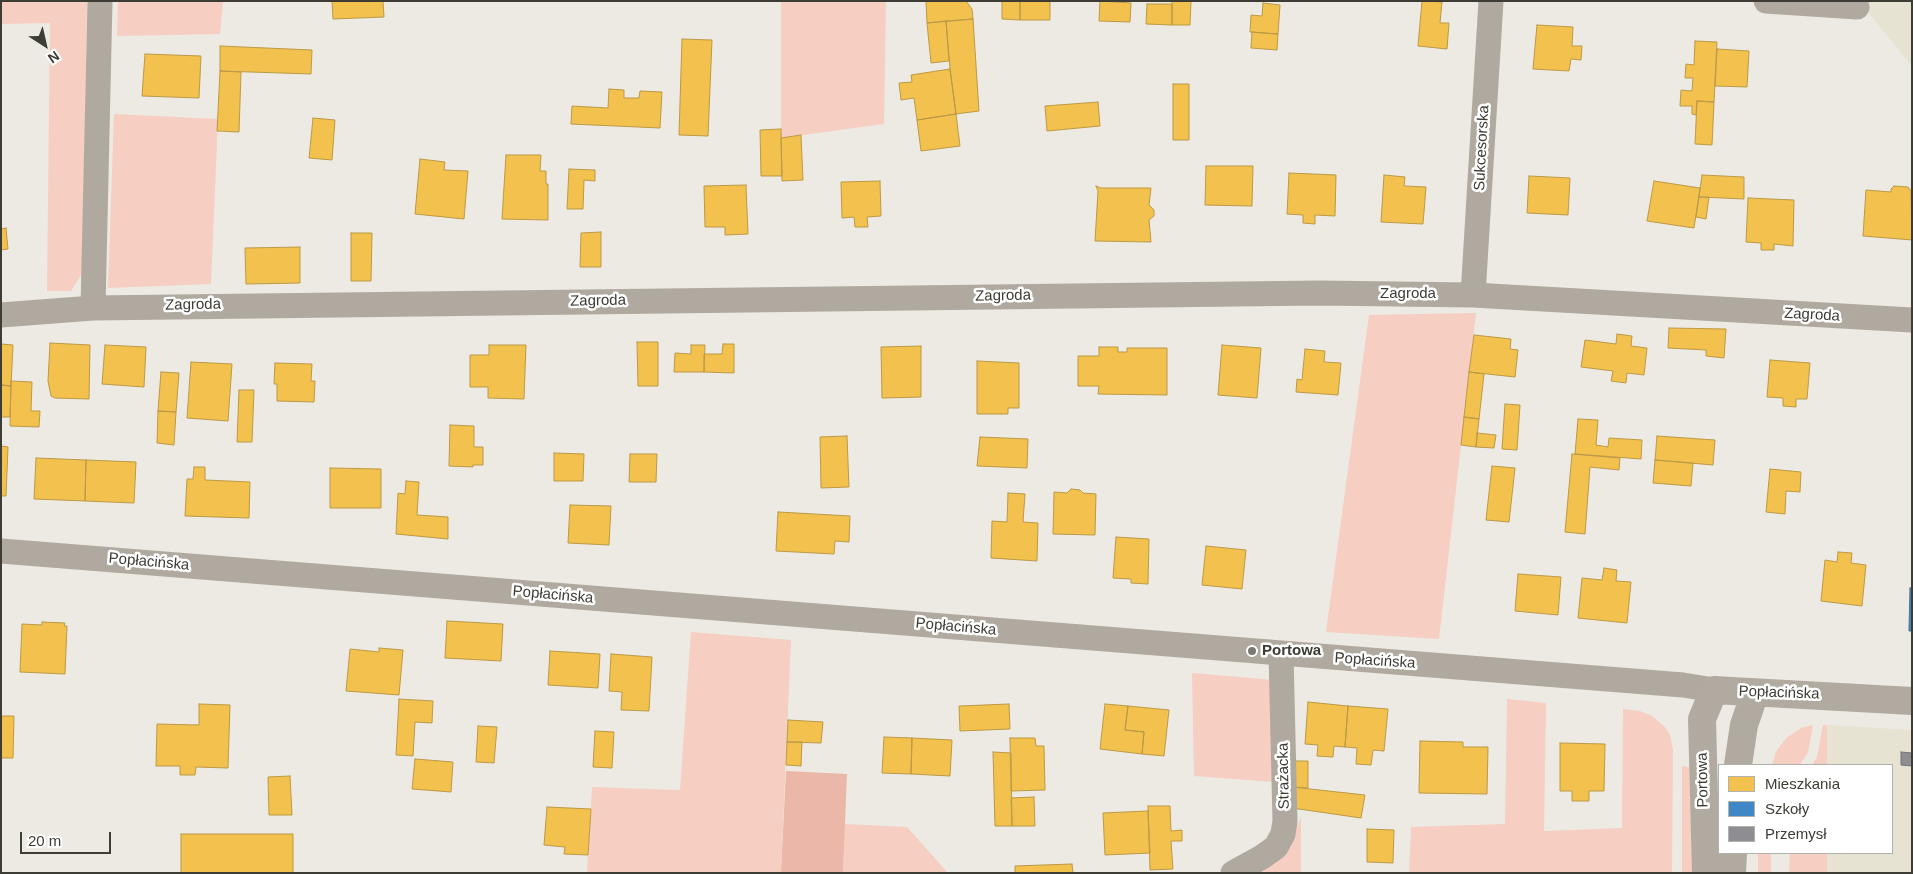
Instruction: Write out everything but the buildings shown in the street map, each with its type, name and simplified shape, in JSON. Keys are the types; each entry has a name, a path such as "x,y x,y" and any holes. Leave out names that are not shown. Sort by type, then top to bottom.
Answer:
{"main road":[{"name":"Popłacińska","path":"1714,690 1912,701"},
{"name":"Portowa","path":"1706,873 1702,719 1714,690"},
{"path":"1738,764 1744,725 1755,693"},
{"path":"1732,873 1733,854"}],"street":[{"path":"93,308 100,1"},
{"name":"Sukcesorska","path":"1473,295 1491,1"},
{"path":"1766,1 1857,7"},
{"name":"Zagroda","path":"1,315 93,308 1134,295 1473,295 1912,320"},
{"name":"Popłacińska","path":"1,551 1683,685 1714,690"},
{"name":"Strażacka","path":"1233,873 1276,847 1283,834 1285,821 1281,654"}],"shaded area":[{"path":"1,1 87,1 83,272 71,291 47,291 50,23 1,24"},
{"path":"118,1 223,1 220,34 117,36"},
{"path":"781,1 886,1 884,124 781,138"},
{"path":"1860,1 1912,1 1912,66 1880,27"},
{"path":"114,114 218,119 211,284 108,288"},
{"path":"1476,313 1439,639 1326,632 1369,315"},
{"path":"691,632 791,640 781,873 587,873 592,787 680,790"},
{"path":"1192,673 1274,680 1274,782 1194,776"},
{"path":"1507,699 1546,703 1544,831 1622,828 1623,709 1640,711 1652,716 1666,728 1670,735 1673,749 1672,873 1409,873 1411,827 1505,824"},
{"path":"1813,725 1808,752 1801,764 1772,764 1776,752 1786,738 1801,728"},
{"path":"1823,725 1827,725 1827,764 1813,764 1817,757"},
{"path":"1827,725 1912,730 1912,873 1827,873 1827,854 1893,854 1893,764 1827,764"},
{"path":"1682,766 1689,767 1694,873 1682,873"},
{"path":"786,771 847,774 843,873 781,873"},
{"path":"1301,817 1301,873 1257,873 1291,841"},
{"path":"845,824 907,827 948,873 843,873"},
{"path":"1758,854 1771,854 1771,873 1758,873"},
{"path":"1790,854 1827,854 1827,873 1789,873"}],"place":[{"name":"Portowa","path":"1252,651"}]}
